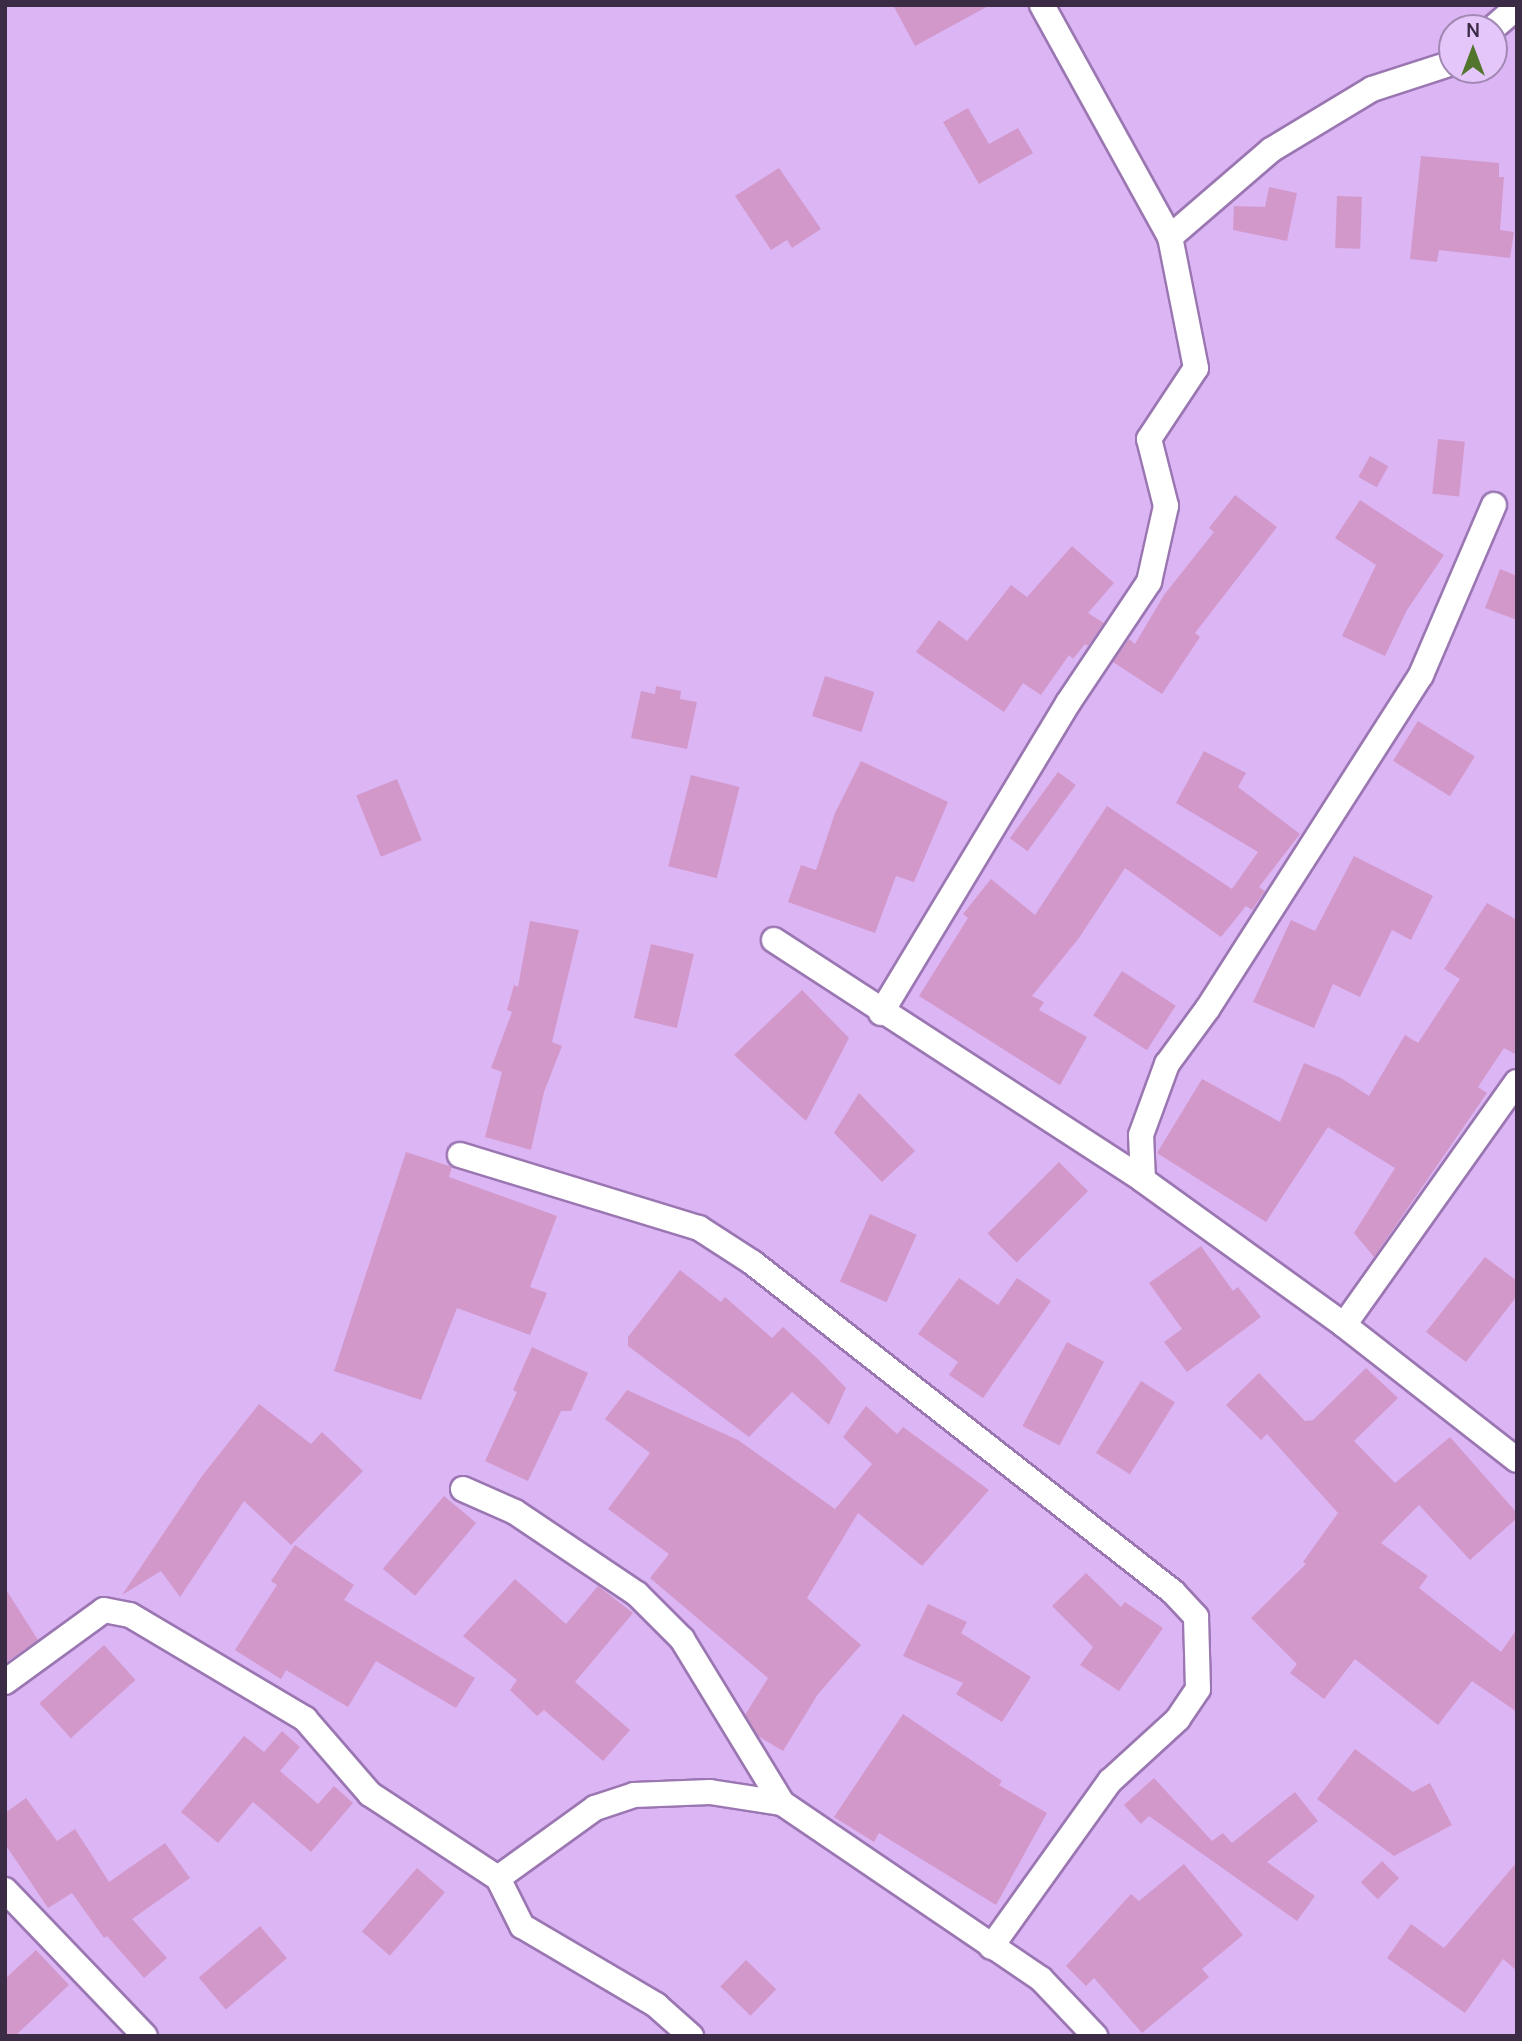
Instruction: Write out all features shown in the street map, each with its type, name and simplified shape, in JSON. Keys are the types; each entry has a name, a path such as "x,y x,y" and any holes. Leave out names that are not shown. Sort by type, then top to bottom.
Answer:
{"street":[{"path":"881,1013 1068,703 1149,582 1166,506 1149,439 1196,368 1170,237 1042,5"},
{"path":"1170,237 1271,150 1372,89 1438,68"},
{"path":"1143,1180 1141,1135 1167,1064 1208,1008 1421,675 1494,505"},
{"path":"774,940 881,1013 1143,1180 1343,1325 1517,1460"},
{"path":"1343,1325 1517,1082"},
{"path":"460,1154 699,1228 752,1263 1173,1592 1196,1617 1198,1689 1178,1719 1110,1781 991,1947"},
{"path":"463,1489 514,1512 637,1594 682,1639 782,1803 1041,1979 1095,2036"},
{"path":"5,1682 104,1610 130,1615 305,1719 370,1794 498,1878 522,1926 656,2005 691,2036"},
{"path":"498,1878 595,1808 634,1795 710,1792 782,1803"},
{"path":"5,1890 145,2036"}],"building":[{"path":"893,5 990,5 915,46"},
{"path":"968,108 989,144 1018,128 1033,153 979,184 943,122"},
{"path":"1421,156 1499,163 1499,177 1504,177 1500,230 1514,232 1510,258 1439,250 1437,262 1410,259"},
{"path":"779,168 821,229 792,248 787,240 771,250 735,196"},
{"path":"1269,187 1297,193 1287,241 1233,230 1234,206 1265,207"},
{"path":"1337,196 1362,197 1360,249 1335,248"},
{"path":"1438,439 1465,442 1459,497 1432,494"},
{"path":"1370,456 1388,466 1377,487 1358,477"},
{"path":"1235,495 1277,527 1195,633 1200,637 1162,694 1113,662 1129,639 1135,644 1164,595 1214,532 1209,528"},
{"path":"1360,500 1444,555 1407,610 1385,656 1342,636 1376,565 1335,538"},
{"path":"1072,546 1114,583 1088,613 1104,623 1088,646 1085,644 1073,659 1069,655 1041,695 1023,683 1004,712 916,652 939,620 967,641 1011,585 1027,597"},
{"path":"1500,569 1517,576 1517,620 1485,608"},
{"path":"825,676 874,692 861,732 812,716"},
{"path":"656,686 681,691 680,699 697,702 687,749 631,738 641,691 655,694"},
{"path":"1418,721 1475,757 1450,796 1393,761"},
{"path":"1204,751 1246,773 1238,787 1300,834 1259,887 1265,891 1252,910 1246,906 1221,937 1125,868 1079,938 1032,996 1044,1002 1039,1010 1087,1037 1060,1085 919,996 968,918 963,914 991,879 1035,915 1107,806 1232,889 1258,852 1176,803"},
{"path":"861,761 948,802 914,882 896,876 875,933 788,902 801,865 816,870 835,813"},
{"path":"1058,772 1076,785 1028,851 1010,838"},
{"path":"691,775 740,787 717,878 668,866"},
{"path":"397,779 422,840 381,857 356,795"},
{"path":"1354,856 1433,896 1411,940 1392,930 1360,997 1333,984 1314,1028 1253,1002 1291,920 1315,931"},
{"path":"1487,903 1517,920 1517,1055 1504,1048 1478,1087 1487,1093 1374,1257 1354,1233 1395,1168 1328,1127 1266,1222 1157,1153 1202,1079 1280,1122 1304,1063 1341,1078 1369,1096 1405,1035 1418,1043 1460,979 1444,969"},
{"path":"530,921 579,930 552,1042 562,1046 544,1092 531,1150 485,1137 502,1072 491,1068 512,1012 507,1010 514,985 518,987"},
{"path":"651,944 694,954 677,1028 634,1018"},
{"path":"1122,971 1176,1006 1147,1050 1093,1015"},
{"path":"802,990 849,1038 806,1121 734,1055"},
{"path":"859,1093 915,1151 882,1182 834,1133"},
{"path":"406,1152 452,1167 449,1177 557,1216 530,1287 547,1293 530,1335 457,1308 421,1400 334,1371"},
{"path":"1059,1162 1088,1191 1017,1262 988,1233"},
{"path":"870,1214 917,1235 886,1302 840,1282"},
{"path":"1201,1246 1233,1291 1238,1287 1261,1317 1187,1372 1164,1342 1182,1329 1149,1283"},
{"path":"1485,1257 1517,1281 1517,1296 1466,1362 1426,1332"},
{"path":"680,1270 721,1302 725,1297 772,1338 783,1327 846,1388 829,1425 792,1392 749,1437 628,1346 628,1337"},
{"path":"959,1278 998,1305 1017,1278 1051,1301 983,1398 949,1375 958,1362 918,1334"},
{"path":"1067,1342 1104,1362 1059,1446 1022,1426"},
{"path":"532,1347 588,1373 571,1411 561,1411 528,1481 485,1461 517,1392 513,1390"},
{"path":"1366,1368 1398,1398 1354,1441 1395,1483 1450,1437 1517,1513 1517,1518 1470,1560 1419,1505 1381,1543 1428,1576 1419,1588 1501,1652 1517,1629 1517,1712 1472,1681 1438,1725 1355,1659 1324,1699 1290,1673 1297,1664 1251,1618 1306,1564 1303,1562 1338,1513 1267,1434 1261,1440 1226,1405 1259,1373 1305,1421 1313,1420"},
{"path":"1141,1381 1175,1402 1130,1474 1096,1453"},
{"path":"627,1390 738,1440 835,1509 872,1464 843,1437 866,1406 897,1434 903,1427 989,1490 922,1566 858,1513 807,1598 861,1645 818,1694 783,1751 758,1736 745,1715 768,1678 650,1578 669,1554 608,1509 650,1453 605,1419"},
{"path":"259,1404 311,1444 322,1432 363,1471 291,1545 244,1501 180,1597 161,1571 122,1595 202,1476"},
{"path":"444,1496 476,1523 415,1596 383,1569"},
{"path":"295,1545 354,1585 344,1600 475,1678 456,1708 376,1661 348,1707 286,1670 281,1679 235,1650 277,1585 271,1581"},
{"path":"1086,1573 1121,1607 1125,1602 1163,1628 1119,1691 1080,1665 1093,1647 1052,1606"},
{"path":"515,1579 566,1624 598,1586 633,1613 575,1682 630,1730 603,1761 544,1710 537,1716 510,1690 517,1680 463,1636"},
{"path":"5,1588 38,1640 5,1663"},
{"path":"928,1604 967,1622 961,1633 1031,1677 1002,1722 956,1694 963,1683 903,1656"},
{"path":"104,1645 135,1680 71,1738 39,1703"},
{"path":"903,1714 1002,1781 999,1785 1047,1813 996,1905 879,1833 874,1842 834,1817"},
{"path":"282,1731 300,1747 280,1771 318,1804 334,1786 353,1803 311,1852 253,1802 218,1843 181,1812 244,1736 264,1752"},
{"path":"1355,1749 1413,1792 1430,1783 1452,1825 1394,1856 1317,1799"},
{"path":"1154,1778 1212,1841 1223,1833 1232,1843 1295,1792 1318,1821 1267,1862 1315,1896 1297,1921 1149,1816 1141,1824 1124,1805"},
{"path":"26,1798 57,1841 75,1829 109,1882 165,1843 190,1878 132,1919 167,1958 144,1978 107,1936 104,1938 72,1893 48,1908 5,1844 5,1813"},
{"path":"1382,1861 1399,1878 1378,1899 1361,1882"},
{"path":"1517,1862 1517,1971 1503,1959 1465,2013 1387,1958 1411,1924 1444,1948"},
{"path":"1184,1864 1243,1935 1202,1969 1209,1977 1142,2033 1094,1978 1086,1986 1066,1966 1131,1894 1139,1901"},
{"path":"417,1868 445,1892 390,1956 362,1931"},
{"path":"260,1926 287,1958 226,2010 199,1977"},
{"path":"36,1950 69,1985 15,2036 5,2036 5,1979"},
{"path":"746,1960 776,1989 751,2016 720,1987"}]}
